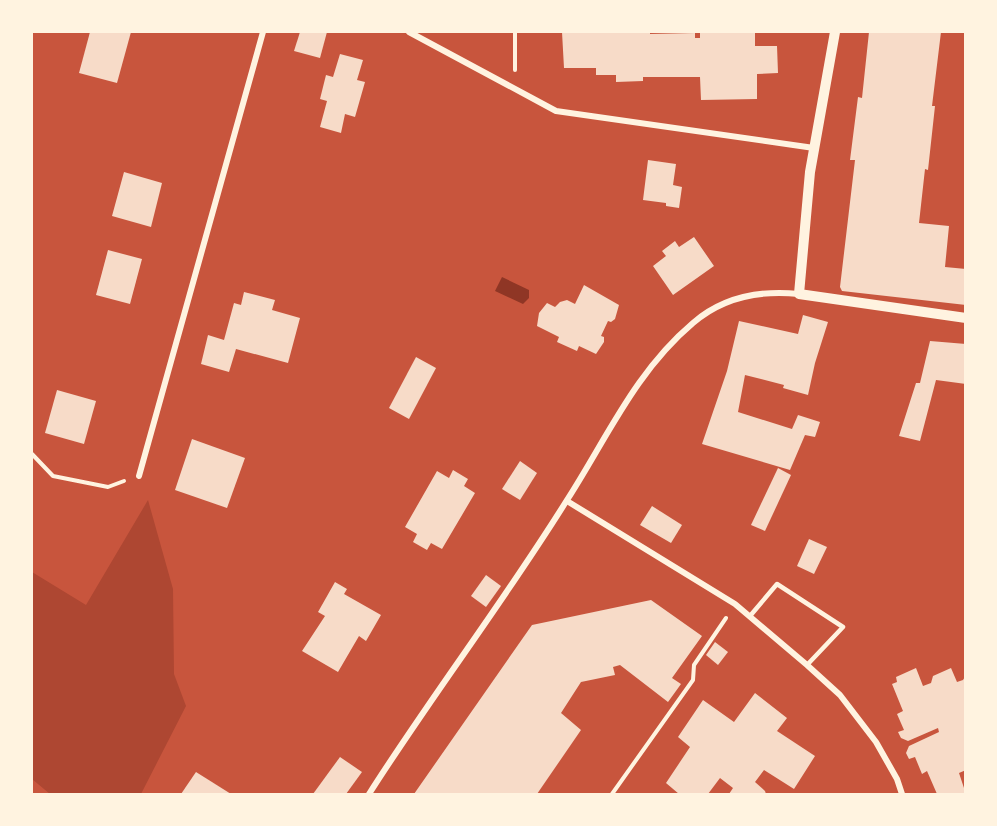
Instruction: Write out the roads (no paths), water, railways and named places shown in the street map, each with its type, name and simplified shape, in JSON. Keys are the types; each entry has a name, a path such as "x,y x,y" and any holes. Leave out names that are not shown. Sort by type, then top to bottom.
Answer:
{"street":[{"path":"139,476 263,32"},
{"path":"409,32 556,111 814,148"},
{"path":"799,294 814,148 835,32"},
{"path":"369,795 567,501 639,380 667,346 693,323 708,312 740,298 774,292 966,318"},
{"path":"567,501 735,604 807,665 840,695 876,742 897,779 902,795"}],"lane":[{"path":"750,616 777,584 843,627 807,665"}]}
